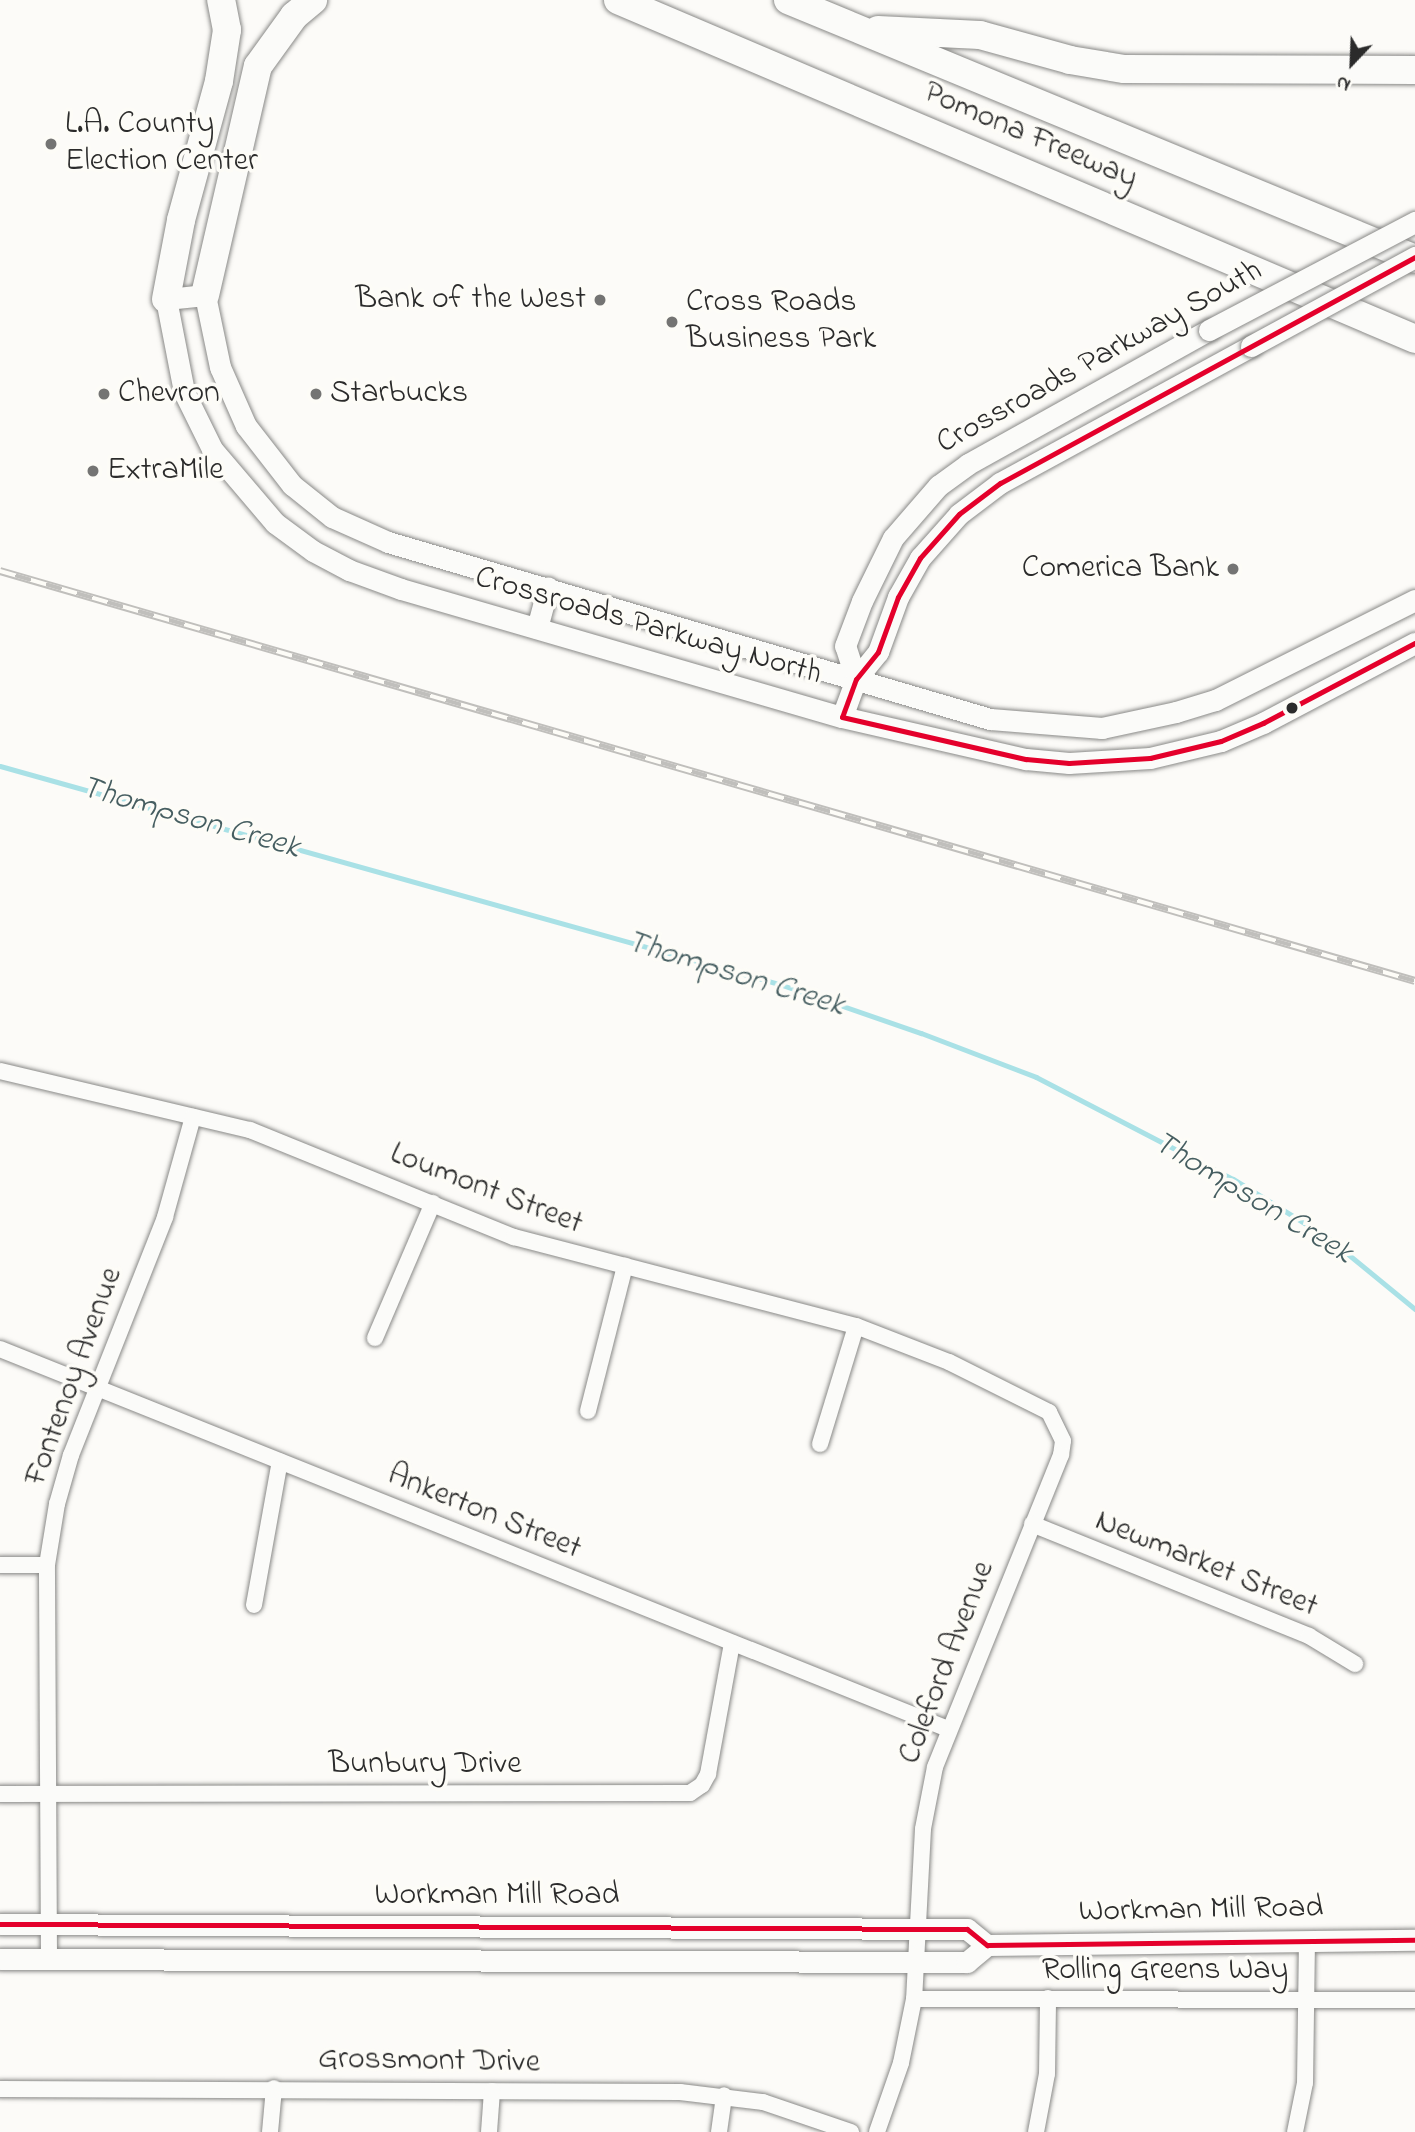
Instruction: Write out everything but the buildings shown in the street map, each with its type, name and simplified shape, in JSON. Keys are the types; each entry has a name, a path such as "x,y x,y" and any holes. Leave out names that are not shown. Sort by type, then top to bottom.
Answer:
{"highway":[{"path":"166,299 181,220 219,80 227,30 221,0"},
{"path":"205,295 258,66 279,33 313,0"},
{"name":"Pomona Freeway","path":"618,0 1415,339"},
{"name":"Pomona Freeway","path":"788,0 1415,258"},
{"path":"858,29 980,35 1070,60 1124,69 1415,70"}],"street":[{"name":"Crossroads Parkway South","path":"856,679 845,646 862,601 893,538 938,486 968,464 1209,330 1415,222"},
{"name":"Crossroads Parkway South","path":"842,717 856,679 878,652 898,597 920,558 959,514 1000,483 1415,258"},
{"path":"166,299 205,295"},
{"name":"Crossroads Parkway North","path":"205,295 220,367 246,426 292,485 332,517 388,542 990,719 1031,726 1102,728 1143,721 1215,700 1415,600"},
{"name":"Crossroads Parkway North","path":"166,299 174,355 201,426 243,489 275,523 349,570 842,717 1026,760 1138,760 1220,741 1415,643"},
{"path":"537,628 548,587"},
{"path":"1138,760 1143,721"},
{"name":"Loumont Street","path":"0,1071 193,1116 298,1147 514,1237 856,1325 1035,1402 1058,1427"},
{"name":"Fontenoy Avenue","path":"49,1958 47,1565 64,1479 97,1387 165,1217 193,1116"},
{"path":"375,1338 433,1203"},
{"path":"588,1411 625,1266"},
{"path":"820,1444 856,1325"},
{"name":"Ankerton Street","path":"0,1349 948,1729"},
{"name":"Coleford Avenue","path":"877,2132 901,2063 914,1999 923,1829 948,1729 1061,1455 1058,1427"},
{"path":"254,1605 280,1461"},
{"name":"Newmarket Street","path":"1032,1524 1309,1636 1355,1664"},
{"path":"0,1565 47,1565"},
{"name":"Bunbury Drive","path":"0,1794 690,1793 702,1785 708,1774 732,1643"},
{"name":"Workman Mill Road","path":"0,1924 967,1929 988,1945 1415,1940"},
{"path":"1295,2132 1305,2083 1307,1942"},
{"name":"Workman Mill Road","path":"0,1959 967,1962 988,1945"},
{"path":"1036,2132 1047,2074 1048,1998"},
{"name":"Rolling Greens Way","path":"914,1999 1415,2000"},
{"path":"270,2132 274,2088"},
{"name":"Grossmont Drive","path":"0,2089 274,2088 723,2095 775,2105 851,2132"},
{"path":"489,2132 492,2091"},
{"path":"719,2132 723,2095"}],"waterway":[{"name":"Thompson Creek","path":"0,766 782,985 921,1033 1036,1077 1233,1179 1327,1237 1415,1309"}],"railway":[{"path":"0,571 1415,981"}],"transit line":[{"path":"1415,257 1000,483 959,514 920,558 898,597 878,652 856,679 842,717 1026,759 1069,763 1150,758 1221,741 1263,723 1415,643"},
{"path":"0,1924 967,1929 987,1945 1415,1940"}],"place":[{"name":"L.A. County Election Center","path":"51,144"},
{"name":"Bank of the West","path":"600,300"},
{"name":"Cross Roads Business Park","path":"672,322"},
{"name":"Chevron","path":"104,394"},
{"name":"Starbucks","path":"316,394"},
{"name":"ExtraMile","path":"93,471"},
{"name":"Comerica Bank","path":"1233,569"}]}
